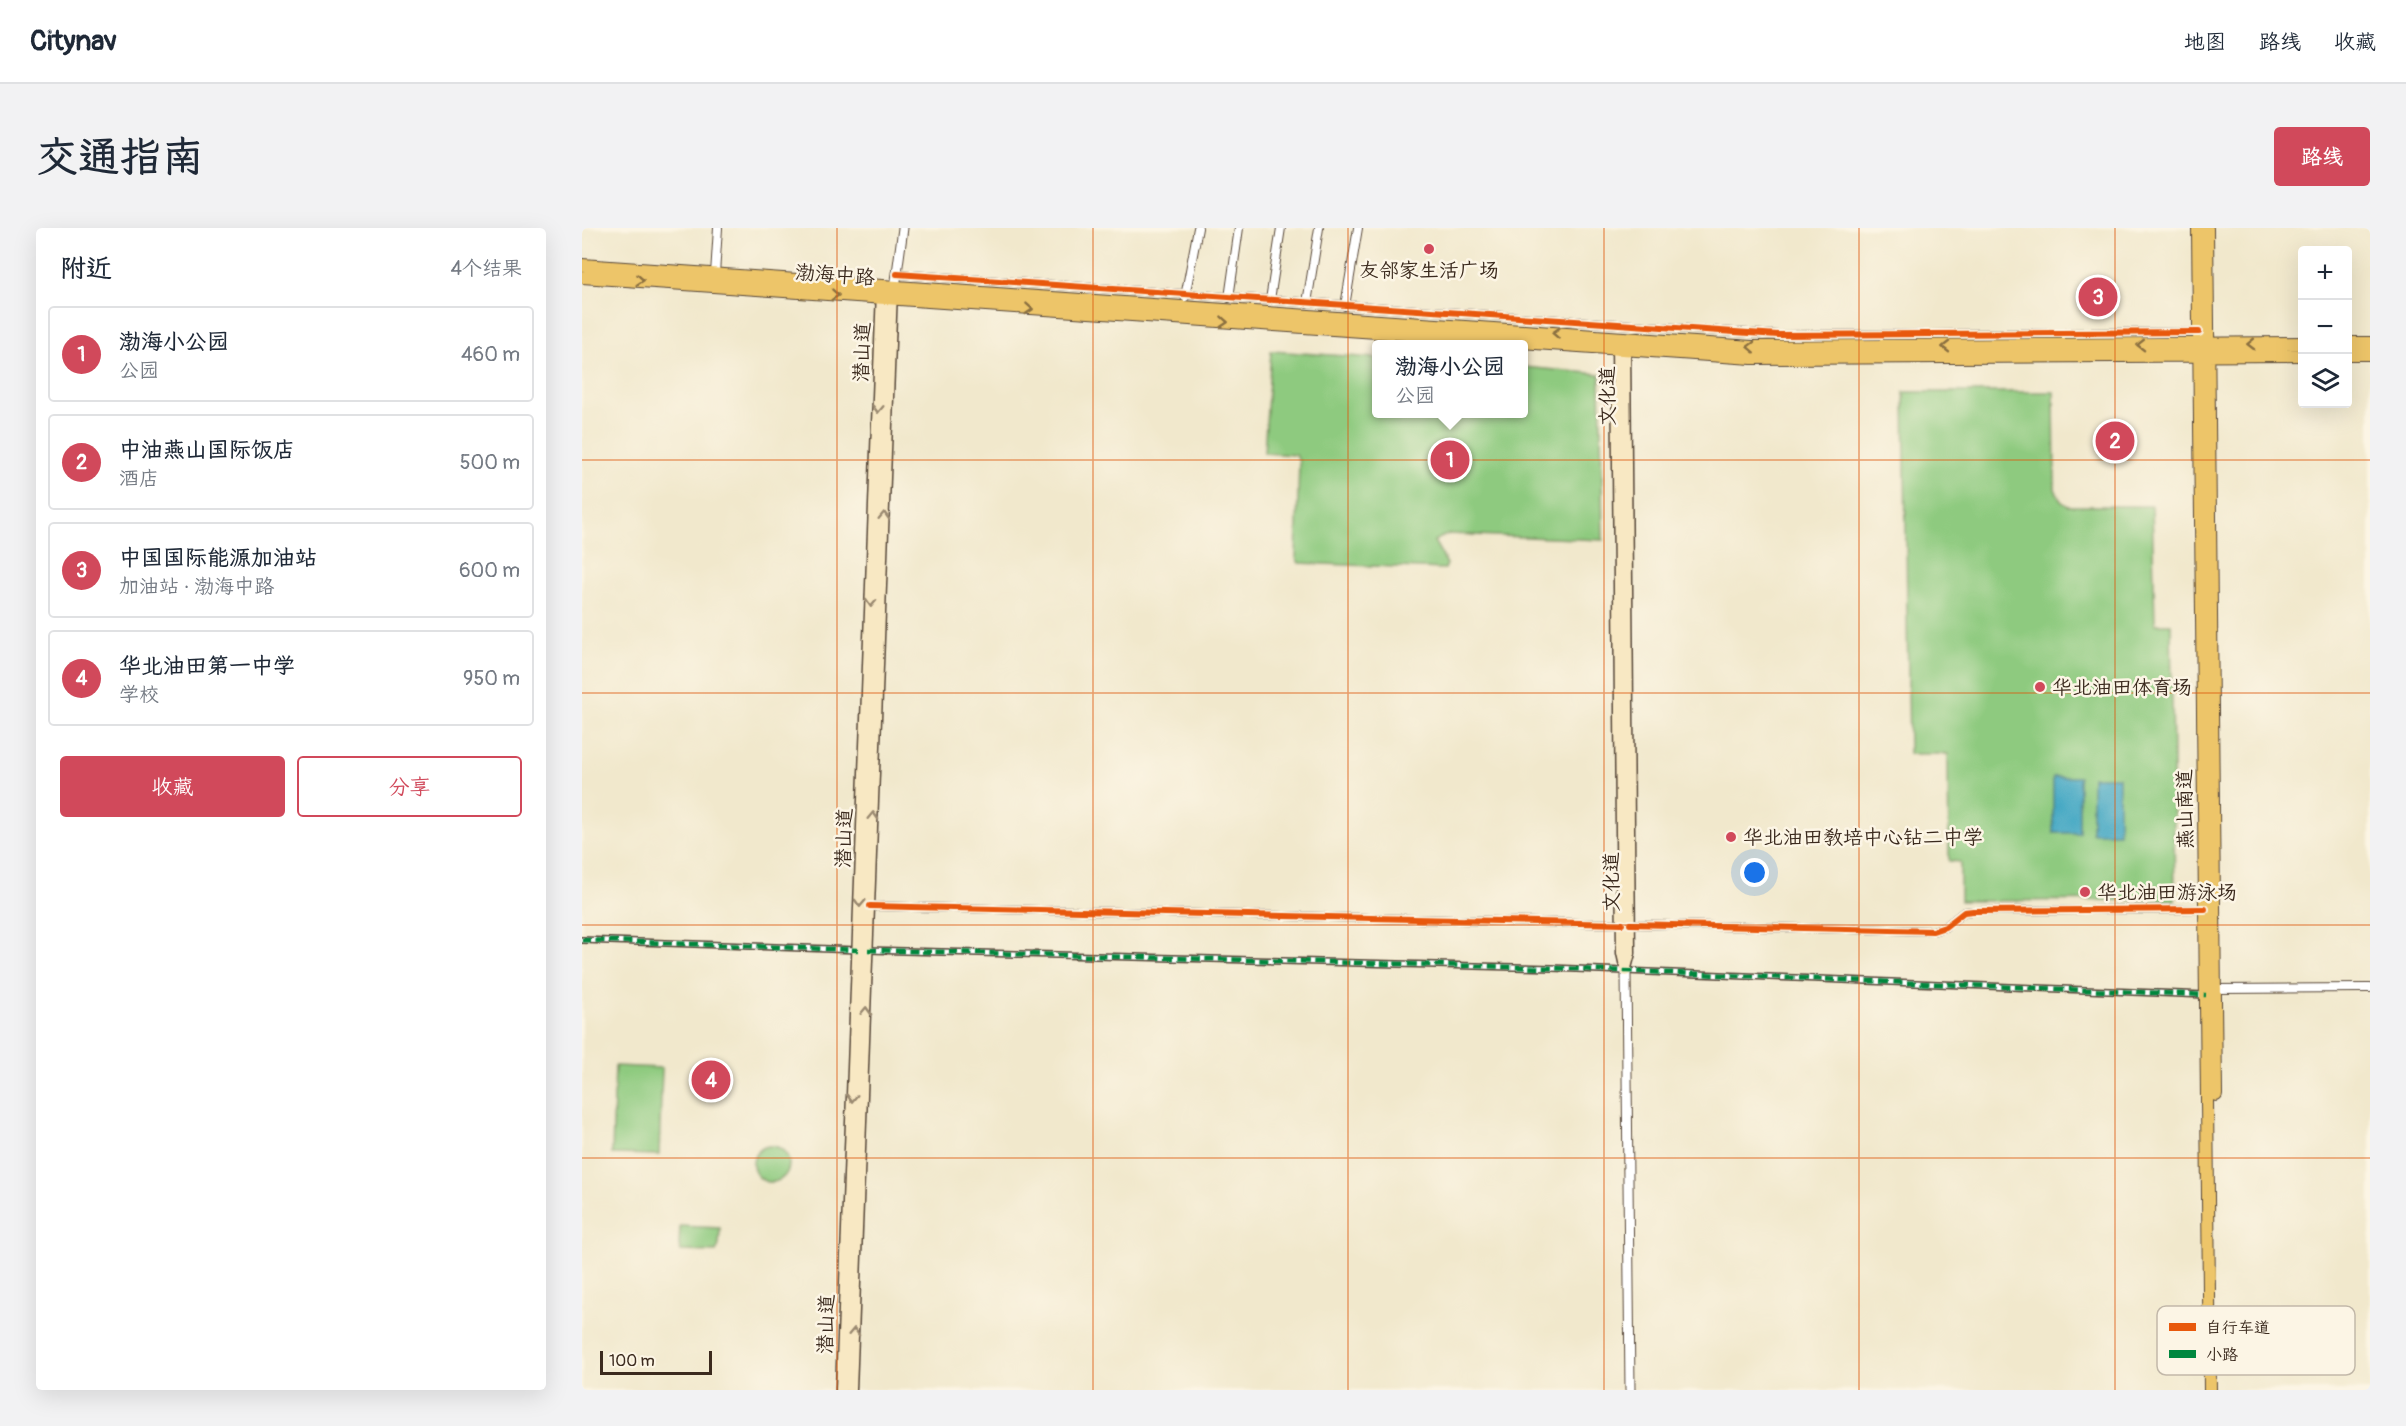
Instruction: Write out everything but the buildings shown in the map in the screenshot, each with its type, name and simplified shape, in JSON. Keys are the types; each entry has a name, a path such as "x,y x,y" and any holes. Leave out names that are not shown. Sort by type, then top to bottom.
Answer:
{"main road":[{"name":"燕山南道","path":"2198,228 2203,347 2210,992 2216,1306"},
{"name":"燕山南道","path":"2208,228 2203,347 2205,909 2210,992 2210,1306"},
{"name":"渤海中路","path":"582,266 715,274 889,292 1621,344"},
{"name":"渤海中路","path":"582,277 1183,308 1621,344 1752,358 2203,347"},
{"name":"潜山道","path":"851,1390 863,950 870,906 889,292"},
{"name":"潜山道","path":"841,1390 863,950 889,292"},
{"path":"2352,343 2370,342"},
{"path":"2203,347 2298,343"},
{"name":"文化道","path":"1621,344 1626,924 1630,953 1626,971"},
{"path":"2203,347 2298,355"},
{"path":"2352,354 2370,354"},
{"name":"燕山南道","path":"2218,1375 2218,1390"}],"street":[{"path":"715,274 718,228"},
{"path":"889,292 897,274 903,228"},
{"path":"1183,308 1198,228"},
{"path":"1229,298 1239,228"},
{"path":"1270,300 1281,228"},
{"path":"1307,303 1319,228"},
{"path":"1345,306 1358,228"},
{"path":"897,274 1778,335 2203,347"},
{"path":"870,906 1933,931 1946,927 1964,912 1973,910 2205,909"},
{"path":"582,940 1626,971 2210,992 2370,988"},
{"path":"1626,971 1630,1390"}],"green space":[{"path":"1271,351 1372,358 1372,418 1528,418 1528,367 1600,374 1603,540 1448,534 1434,541 1447,564 1445,569 1299,563 1296,558 1299,462 1296,455 1264,453"},
{"name":"华北油田体育场","path":"1904,392 2054,392 2055,489 2061,501 2068,506 2152,506 2155,624 2171,624 2175,900 1960,901 1960,862 1949,861 1948,754 1909,754"},
{"path":"615,1066 662,1068 659,1155 612,1154"},
{"path":"771,1146 784,1151 789,1164 784,1177 771,1182 758,1177 753,1164 758,1151"},
{"path":"680,1226 720,1228 719,1245 716,1252 681,1251"}],"water":[{"path":"2053,777 2079,777 2079,833 2053,833"},
{"path":"2092,777 2119,777 2119,833 2092,833"}],"marked path":[{"path":"582,940 858,950"},
{"path":"868,950 1552,968 2206,995"}],"cycle path":[{"path":"897,274 1778,335 2199,332"},
{"path":"870,906 1622,924"},
{"path":"1630,924 1933,931 1945,927 1964,912 1973,911 2205,909"}],"place":[{"name":"友邻家生活广场","path":"1429,249"},
{"name":"中国国际能源加油站","path":"2098,297"},
{"name":"中油燕山国际饭店","path":"2115,441"},
{"name":"渤海小公园","path":"1450,460"},
{"name":"华北油田体育场","path":"2040,687"},
{"name":"华北油田教培中心钻二中学","path":"1731,837"},
{"name":"华北油田游泳场","path":"2085,892"},
{"name":"华北油田第一中学","path":"711,1080"}]}
